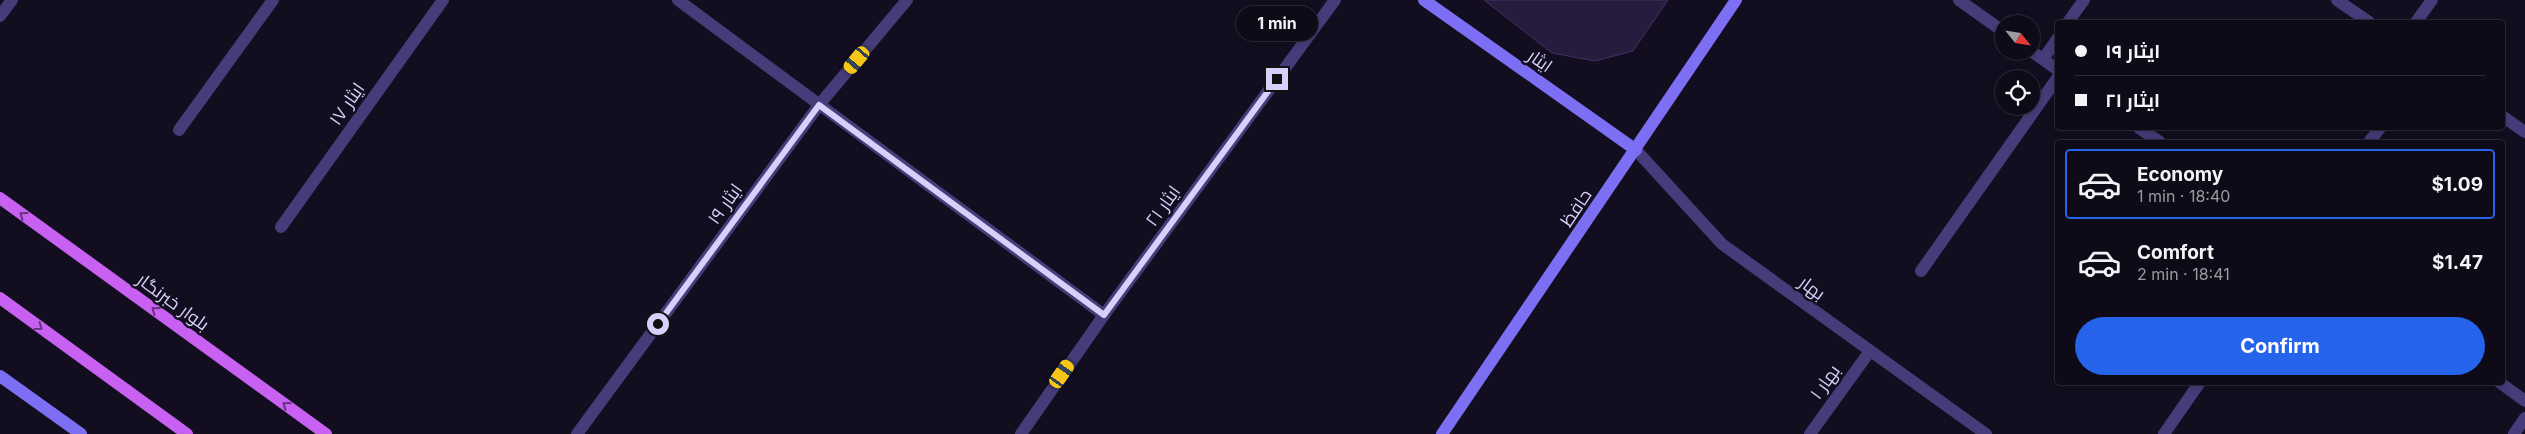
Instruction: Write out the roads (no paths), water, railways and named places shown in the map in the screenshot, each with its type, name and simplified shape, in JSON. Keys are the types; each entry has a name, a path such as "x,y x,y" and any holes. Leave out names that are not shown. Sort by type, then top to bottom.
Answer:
{"main road":[{"name":"ایثار","path":"1424,0 1636,150"},
{"name":"حافظ","path":"1442,434 1736,0"},
{"name":"بلوار خبرنگار","path":"0,198 326,434"},
{"path":"0,298 187,434"},
{"path":"0,376 81,434"}],"street":[{"path":"0,16 12,0"},
{"path":"179,130 273,0"},
{"name":"ایثار ۱۷","path":"281,227 443,0"},
{"path":"678,0 1104,315"},
{"name":"ایثار ۱۹","path":"577,434 819,105 907,0"},
{"name":"ایثار ۲۱","path":"1021,434 1104,315 1335,0"},
{"path":"1959,0 1995,26"},
{"path":"2069,20 2084,0"},
{"path":"2337,0 2366,20"},
{"path":"2417,20 2432,0"},
{"path":"2043,59 2055,42"},
{"path":"2040,57 2055,68"},
{"path":"1921,271 2055,81"},
{"path":"2505,118 2525,132"},
{"path":"2142,130 2157,140"},
{"path":"2371,140 2378,130"},
{"name":"بهار","path":"1636,150 1722,244 1986,434"},
{"name":"بهار ۱","path":"1810,434 1870,351"},
{"path":"2164,434 2198,385"},
{"path":"2503,385 2525,401"},
{"path":"2514,434 2525,418"}]}
